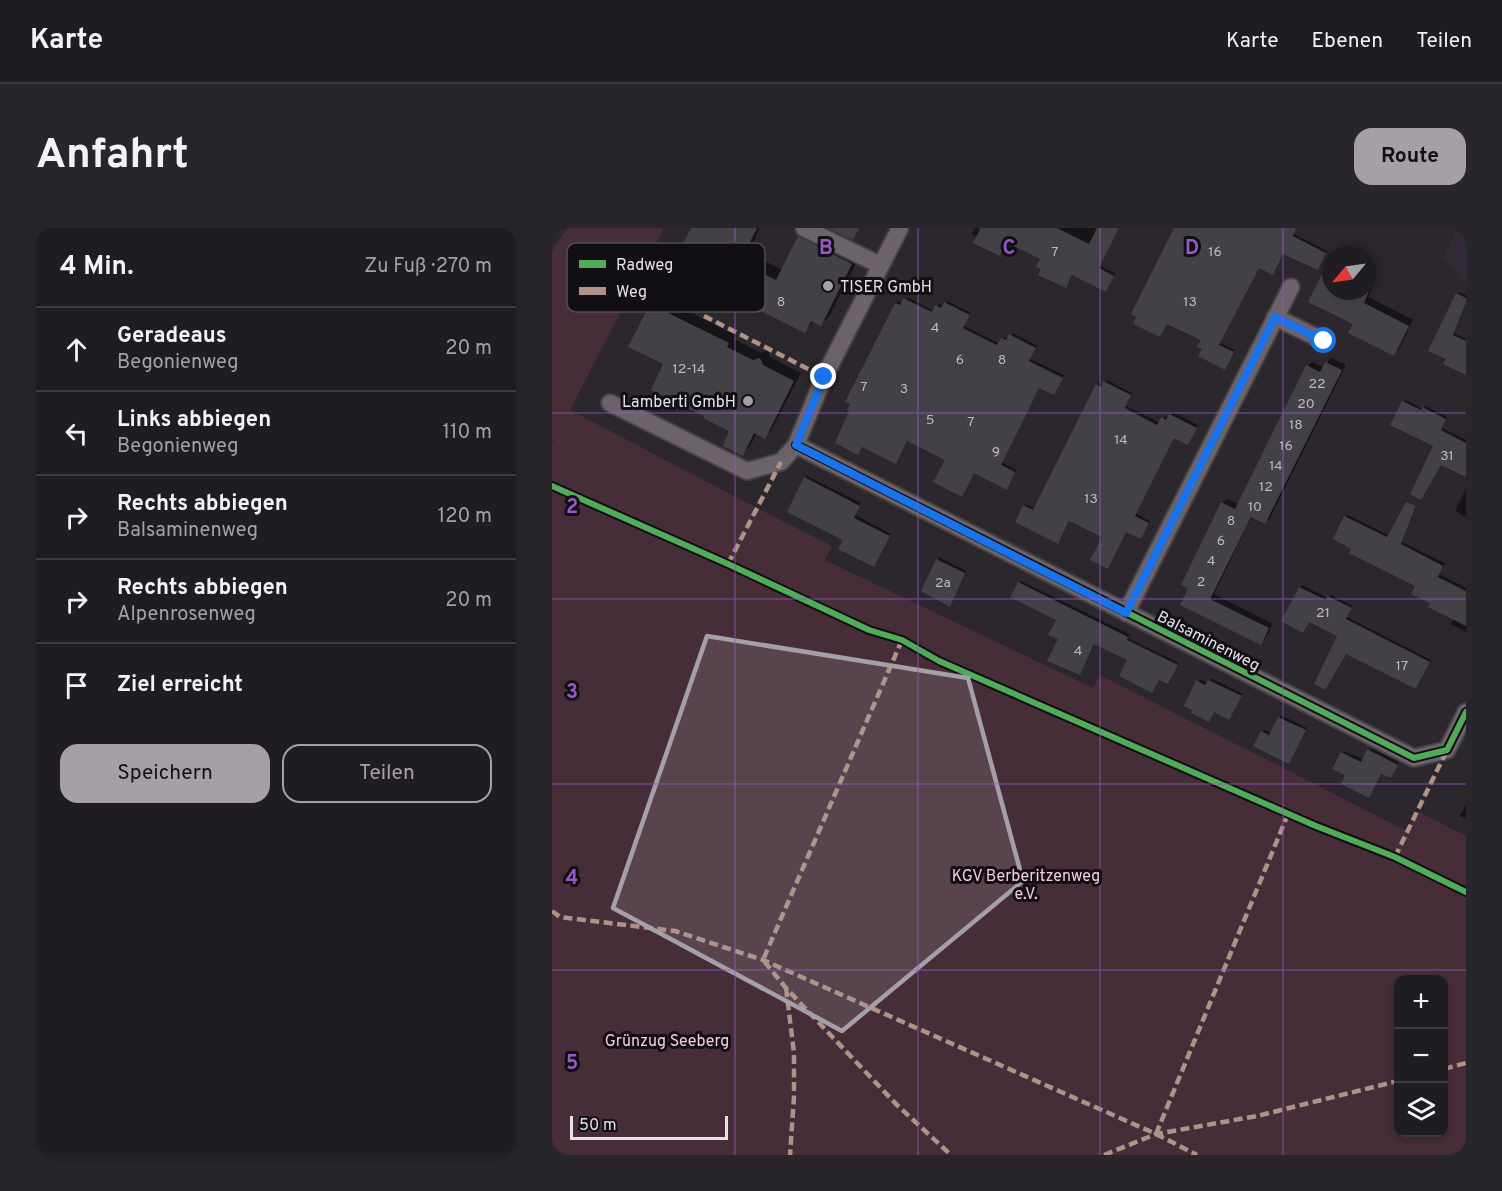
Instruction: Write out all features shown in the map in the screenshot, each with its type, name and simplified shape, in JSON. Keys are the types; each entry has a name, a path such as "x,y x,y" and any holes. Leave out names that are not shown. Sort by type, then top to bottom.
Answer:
{"street":[{"path":"804,228 880,265"},
{"path":"610,403 747,471 781,462 796,445 824,377 900,228"},
{"path":"1126,613 1291,287"},
{"path":"1275,317 1324,341"},
{"name":"Balsaminenweg","path":"796,445 1414,759 1447,750 1466,712"}],"highlighted area":[{"path":"707,636 968,678 1023,881 842,1031 613,908"}],"shaded area":[{"path":"1458,228 1466,228 1466,282 1456,277 1458,270 1442,260"}],"green space":[{"path":"567,228 664,228 656,243 567,243 567,312 621,312 570,410 832,546 825,560 1093,688 1100,675 1407,831 1417,811 1466,836 1466,1155 552,1155 552,488 831,612 552,486 552,444 556,437 552,442 552,251"}],"building":[{"path":"691,228 757,228 750,243 683,243"},
{"path":"828,228 859,228 853,240"},
{"path":"978,228 1057,228 1089,244 1097,228 1119,228 1099,268 1114,276 1106,292 1072,275 1066,288 1038,275 1041,269 1036,267 1040,259 1006,242 1000,256 973,243 980,229"},
{"path":"1174,228 1296,228 1293,236 1322,251 1322,262 1318,270 1283,254 1273,275 1259,268 1219,345 1234,352 1225,370 1198,356 1202,349 1197,347 1201,340 1167,324 1160,337 1133,324 1136,317 1131,314"},
{"path":"798,236 852,264 821,326 811,321 805,333 763,312 765,312 765,274 776,280"},
{"path":"1322,274 1322,300 1365,300 1364,303 1409,326 1394,356 1348,333 1353,324 1308,302"},
{"path":"1456,293 1466,298 1453,335 1466,341 1466,375 1443,364 1446,359 1428,351"},
{"path":"903,298 932,312 935,305 941,308 944,302 970,315 963,328 997,345 1001,338 1006,340 1009,334 1036,348 1029,361 1063,378 1054,395 1039,388 1001,465 1015,472 1007,490 974,473 962,497 933,482 945,460 907,441 896,464 862,447 858,455 835,443 849,411 847,410 850,404 845,402 895,303 900,305"},
{"path":"646,312 666,312 729,343 727,347 753,360 760,358 763,365 794,381 765,439 754,433 743,456 723,446 729,431 651,390 663,364 628,347"},
{"path":"1325,362 1342,370 1265,524 1251,517 1210,599 1269,628 1261,645 1180,605 1188,588 1181,585 1221,502 1235,509 1306,365 1320,372"},
{"path":"1103,381 1131,395 1125,408 1157,425 1161,417 1166,420 1169,414 1197,428 1188,445 1174,438 1135,516 1149,523 1141,539 1126,532 1108,569 1090,560 1102,537 1069,521 1058,544 1015,522 1023,505 1033,510 1096,384 1101,387"},
{"path":"1402,401 1421,410 1422,407 1446,419 1441,430 1466,443 1466,477 1441,465 1421,500 1410,494 1433,446 1390,425"},
{"path":"804,477 860,506 854,518 890,536 874,567 838,549 843,540 787,512"},
{"path":"1406,502 1416,506 1401,544 1443,566 1438,577 1466,591 1466,626 1428,607 1430,603 1411,594 1415,586 1349,553 1351,549 1333,539 1344,516 1387,537"},
{"path":"936,559 965,573 950,607 921,591"},
{"path":"1018,582 1128,637 1127,640 1178,665 1168,684 1159,680 1152,693 1119,676 1127,660 1094,644 1080,675 1047,661 1058,639 1048,635 1056,620 1010,597"},
{"path":"1299,587 1326,600 1327,596 1352,608 1346,619 1430,662 1416,689 1346,654 1325,690 1314,684 1337,636 1309,622 1303,633 1281,621"},
{"path":"1196,680 1205,685 1208,680 1242,696 1229,720 1214,712 1209,722 1191,713 1192,710 1184,706"},
{"path":"1278,717 1306,730 1289,764 1253,746 1261,731 1269,735"},
{"path":"1367,749 1398,765 1391,778 1381,774 1369,798 1341,784 1345,775 1332,769 1341,752 1361,762"}],"marked path":[{"path":"552,235 557,228"},
{"path":"704,316 824,377"},
{"path":"728,564 781,462"},
{"path":"902,640 763,960 786,988 896,1104 951,1155"},
{"path":"1395,857 1447,750"},
{"path":"1156,1134 1288,814"},
{"path":"552,911 560,917 675,931 763,960 1156,1134 1197,1155"},
{"path":"786,988 794,1053 790,1155"},
{"path":"1448,1068 1466,1063"},
{"path":"1104,1155 1156,1134 1257,1116 1394,1082"}],"cycle path":[{"path":"796,445 1414,758 1447,750 1466,712"},
{"path":"552,486 869,630 902,640 939,661 1316,826 1395,857 1466,892"}],"place":[{"name":"TISER GmbH","path":"828,286"},
{"name":"Lamberti GmbH","path":"748,401"}],"route":[{"path":"824,377 796,445 1126,613 1275,317 1324,341"}],"park label":[{"name":"KGV Berberitzenweg e.V.","path":"1026,884"},
{"name":"Grünzug Seeberg","path":"667,1040"}]}
